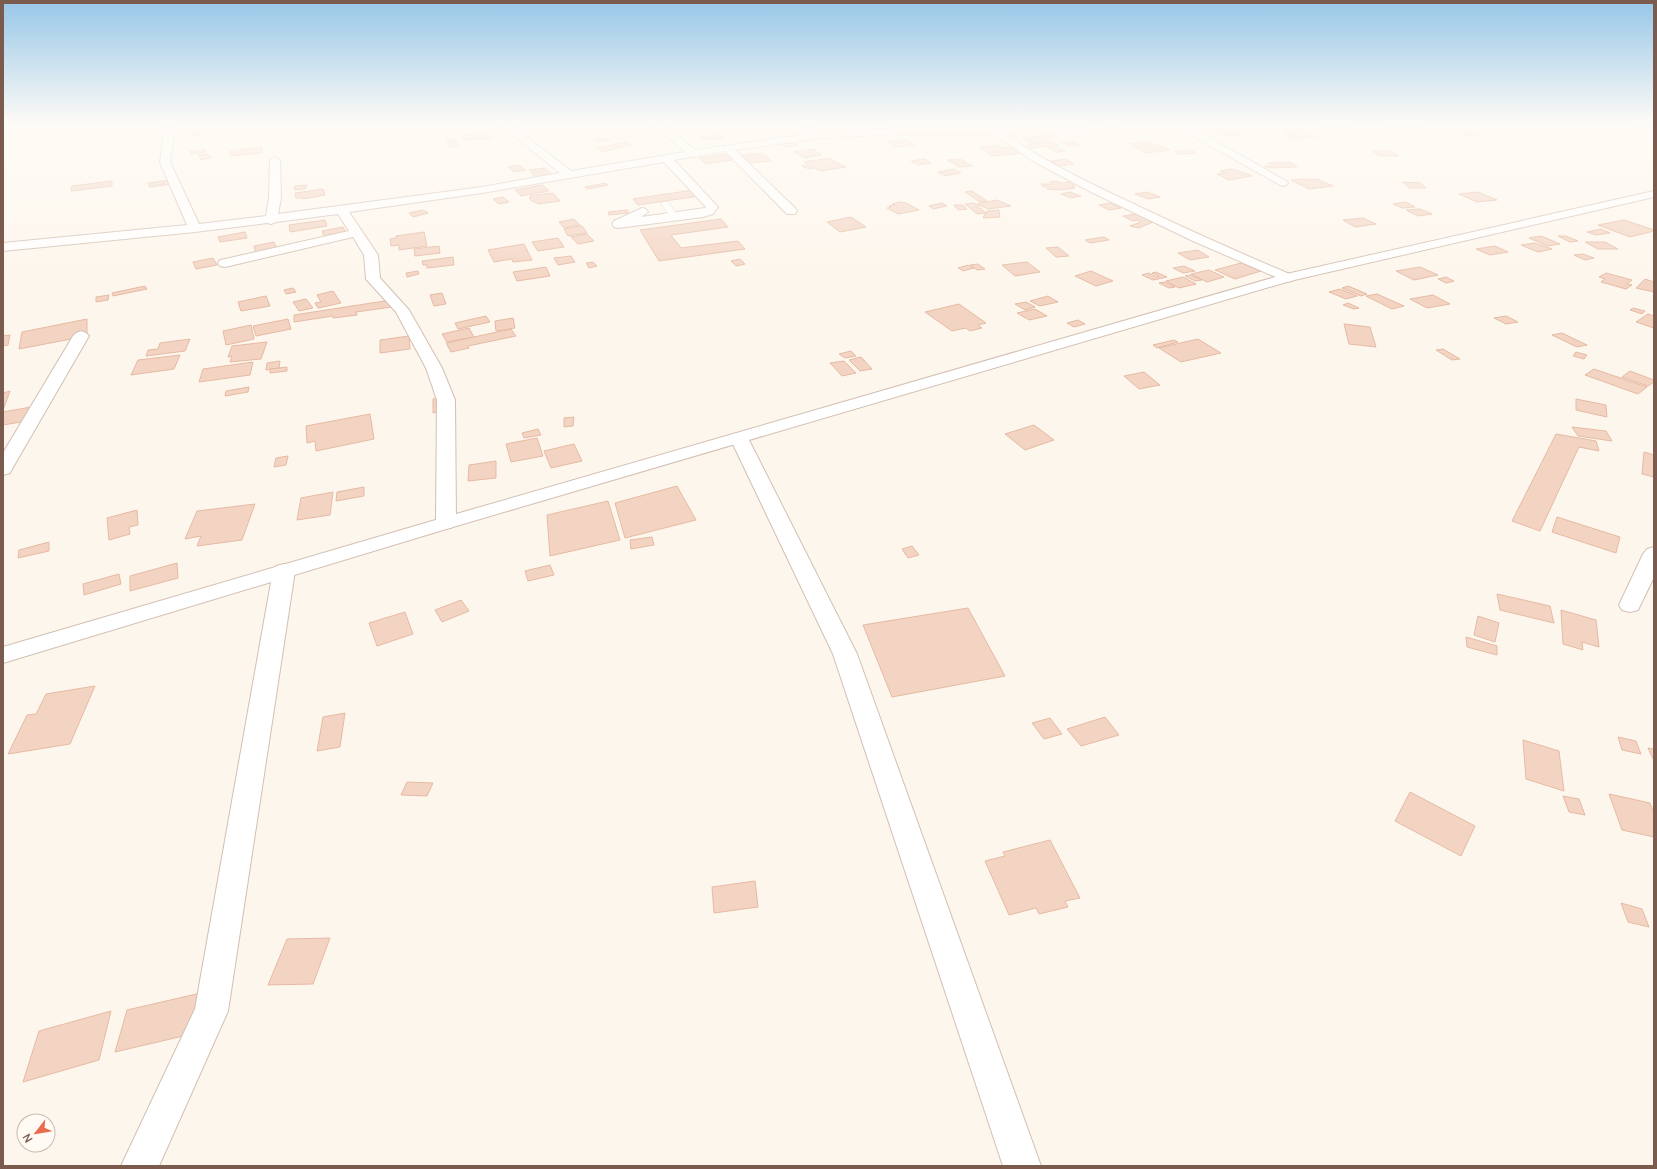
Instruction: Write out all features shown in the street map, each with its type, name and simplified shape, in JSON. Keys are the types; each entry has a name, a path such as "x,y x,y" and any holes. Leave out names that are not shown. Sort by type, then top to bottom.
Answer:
{"street":[{"path":"172,179 194,228"},
{"path":"271,220 275,198 275,179"},
{"path":"3,247 271,220 482,190 548,179"},
{"path":"642,212 618,224 709,211 712,207 685,179"},
{"path":"759,179 792,211"},
{"path":"1074,179 1193,237 1287,278"},
{"path":"1274,179 1282,183"},
{"path":"3,655 446,523 1287,278 1654,194"},
{"path":"341,210 371,255 373,279 402,310 434,368 446,400 446,523"},
{"path":"225,263 356,233"},
{"path":"3,469 81,336"},
{"path":"739,438 845,654 1022,1166"},
{"path":"1630,605 1654,554"},
{"path":"140,1166 211,1011 284,571"}],"lane":[{"path":"665,204 675,217"}],"building":[{"path":"1317,179 1333,186 1309,189 1291,180"},
{"path":"171,180 172,184 150,187 148,183"},
{"path":"112,181 112,186 71,191 72,186"},
{"path":"1057,181 1061,183 1069,182 1075,186 1072,186 1075,188 1061,190 1047,189 1049,187 1043,187 1041,184 1053,184 1050,182"},
{"path":"1402,182 1420,183 1426,188 1409,188"},
{"path":"605,183 608,185 588,189 585,187"},
{"path":"307,185 305,189 294,190 295,186"},
{"path":"543,185 549,191 521,196 515,190"},
{"path":"323,189 325,195 303,199 296,198 295,193"},
{"path":"693,190 699,196 638,205 633,199"},
{"path":"972,191 987,201 980,202 965,192"},
{"path":"1070,192 1081,196 1071,198 1061,194"},
{"path":"1147,192 1160,197 1148,199 1135,194"},
{"path":"1478,192 1497,200 1477,202 1459,194"},
{"path":"553,193 560,201 538,204 529,198 531,198 530,196"},
{"path":"503,197 509,202 499,204 493,199"},
{"path":"997,200 1011,206 988,209 977,204"},
{"path":"900,202 906,203 919,210 898,214 887,208 895,205 892,204"},
{"path":"1406,202 1415,207 1402,208 1393,204"},
{"path":"942,203 947,206 933,209 929,206"},
{"path":"974,203 986,213 977,214 965,204"},
{"path":"1110,203 1121,208 1109,210 1099,205"},
{"path":"954,205 963,205 967,209 958,210"},
{"path":"1420,209 1432,214 1418,216 1406,210"},
{"path":"423,210 428,213 413,217 409,213"},
{"path":"628,210 628,213 609,215 608,212"},
{"path":"999,210 1000,217 983,218 987,211"},
{"path":"1137,214 1153,222 1139,228 1130,226 1141,222 1138,220 1133,221 1123,216"},
{"path":"851,217 866,227 840,232 827,222"},
{"path":"1363,218 1376,224 1355,227 1343,220"},
{"path":"574,219 580,225 564,228 559,222"},
{"path":"721,219 728,227 671,235 681,248 738,241 745,249 659,261 640,230"},
{"path":"325,220 327,226 290,232 289,225"},
{"path":"1624,220 1654,231 1630,237 1598,225"},
{"path":"582,226 587,233 568,236 564,229"},
{"path":"343,227 347,235 325,238 322,231"},
{"path":"1601,229 1610,233 1596,235 1587,232"},
{"path":"245,232 247,238 220,242 218,237"},
{"path":"424,232 427,246 399,250 399,245 391,246 390,239 396,238 396,236"},
{"path":"587,234 594,241 578,244 571,237"},
{"path":"1541,236 1560,244 1548,246 1529,238"},
{"path":"1558,236 1566,236 1578,241 1570,242"},
{"path":"1104,237 1109,240 1090,243 1085,240"},
{"path":"558,238 564,247 538,251 532,242"},
{"path":"274,242 277,249 256,253 254,246"},
{"path":"1585,242 1605,242 1618,249 1598,249"},
{"path":"1535,243 1552,249 1538,252 1521,245"},
{"path":"524,244 532,260 513,262 512,259 494,262 488,250"},
{"path":"439,246 440,253 415,256 414,249"},
{"path":"1495,246 1508,252 1490,255 1476,249"},
{"path":"1058,247 1069,256 1056,257 1046,248"},
{"path":"1198,250 1209,257 1190,260 1178,253"},
{"path":"1583,254 1594,258 1585,260 1574,255"},
{"path":"571,256 575,262 558,265 554,258"},
{"path":"453,257 454,265 427,268 427,265 423,265 422,261"},
{"path":"213,258 217,265 196,269 193,262"},
{"path":"740,259 745,264 736,266 731,261"},
{"path":"593,262 597,266 589,268 586,263"},
{"path":"1027,262 1040,272 1015,276 1002,265"},
{"path":"1241,263 1261,271 1235,279 1215,270"},
{"path":"978,264 985,269 977,270 970,265"},
{"path":"968,265 974,268 963,271 958,268"},
{"path":"1184,266 1195,271 1183,273 1173,268"},
{"path":"546,267 550,276 517,281 513,272"},
{"path":"1420,267 1438,275 1414,280 1396,271"},
{"path":"1209,270 1224,277 1207,282 1191,274"},
{"path":"418,271 419,274 407,277 406,273"},
{"path":"1091,271 1113,281 1096,286 1075,276"},
{"path":"1156,272 1167,277 1153,280 1142,275 1149,273 1156,277 1159,276 1152,273"},
{"path":"1606,273 1632,280 1627,284 1632,285 1626,289 1601,282 1605,279 1599,277"},
{"path":"1191,275 1202,280 1195,281 1185,276"},
{"path":"1183,277 1196,284 1179,288 1166,281"},
{"path":"1446,277 1454,281 1446,283 1438,279"},
{"path":"1645,279 1654,282 1654,292 1636,288"},
{"path":"1165,282 1175,287 1169,288 1159,283"},
{"path":"145,286 147,289 113,296 112,293"},
{"path":"1348,286 1367,294 1361,296 1342,288"},
{"path":"293,288 296,292 286,294 284,290"},
{"path":"1340,289 1357,296 1346,299 1329,292"},
{"path":"333,291 341,303 318,308 315,303 321,302 317,295"},
{"path":"442,293 446,304 434,306 430,295"},
{"path":"1377,294 1404,306 1392,309 1366,296"},
{"path":"109,295 108,300 96,302 96,297"},
{"path":"1433,295 1450,304 1427,308 1410,299"},
{"path":"266,296 270,306 241,311 238,302"},
{"path":"1048,296 1058,302 1040,306 1030,301"},
{"path":"306,299 313,308 299,311 293,302"},
{"path":"391,300 392,307 356,312 357,315 333,318 333,316 294,322 294,315"},
{"path":"1026,302 1035,307 1025,310 1015,304"},
{"path":"1348,303 1359,308 1354,309 1343,305"},
{"path":"959,304 986,323 978,325 982,328 970,331 966,328 952,331 925,312"},
{"path":"1633,308 1645,311 1642,314 1630,310"},
{"path":"1035,309 1047,316 1029,320 1017,313"},
{"path":"1648,314 1654,316 1654,328 1636,322"},
{"path":"486,316 490,322 458,329 455,323"},
{"path":"1506,316 1518,322 1506,324 1494,318"},
{"path":"513,318 515,328 496,331 495,321"},
{"path":"87,319 87,336 19,349 22,332"},
{"path":"288,319 291,329 256,336 253,326"},
{"path":"1078,320 1085,324 1074,327 1067,323"},
{"path":"1344,324 1370,327 1376,347 1349,344"},
{"path":"251,325 254,339 226,345 223,331"},
{"path":"469,328 474,337 447,342 442,334"},
{"path":"511,329 516,336 468,346 469,348 451,352 446,343"},
{"path":"1562,333 1587,345 1577,347 1552,335"},
{"path":"10,335 8,345 3,346 3,336"},
{"path":"409,336 410,349 380,353 380,340"},
{"path":"190,339 185,351 146,356 148,350 158,349 160,343"},
{"path":"1198,339 1221,353 1181,362 1159,348"},
{"path":"1174,340 1178,342 1157,348 1153,345"},
{"path":"267,342 261,359 230,362 232,356 228,357 232,346"},
{"path":"1443,349 1460,359 1452,360 1436,350"},
{"path":"851,351 856,356 845,358 839,354"},
{"path":"1576,352 1587,355 1584,359 1573,356"},
{"path":"180,355 174,369 131,375 138,360"},
{"path":"861,357 872,369 860,371 849,360"},
{"path":"280,361 279,368 266,370 267,363"},
{"path":"844,361 856,373 842,376 830,363"},
{"path":"253,362 250,375 199,382 203,369"},
{"path":"287,367 287,371 270,373 270,369"},
{"path":"1594,369 1647,387 1638,394 1585,375"},
{"path":"1630,371 1654,380 1654,382 1648,386 1622,377"},
{"path":"1144,372 1160,385 1139,389 1124,376"},
{"path":"249,387 248,392 225,396 226,391"},
{"path":"10,391 3,410 3,393"},
{"path":"444,397 444,411 433,413 433,399"},
{"path":"1576,399 1606,405 1607,417 1576,410"},
{"path":"31,407 27,421 3,425 3,412"},
{"path":"370,414 374,439 316,451 315,441 307,443 306,426"},
{"path":"574,417 573,426 564,427 564,418"},
{"path":"1034,425 1054,440 1025,450 1005,434"},
{"path":"1572,427 1606,431 1612,441 1578,436"},
{"path":"538,429 541,435 524,438 522,433"},
{"path":"1556,434 1596,441 1599,451 1579,447 1540,531 1512,521"},
{"path":"537,438 543,456 511,462 506,444"},
{"path":"574,444 582,461 551,468 544,451"},
{"path":"1644,452 1654,455 1654,477 1642,474"},
{"path":"288,456 286,465 274,467 276,458"},
{"path":"496,461 496,478 468,481 469,465"},
{"path":"677,486 696,520 625,538 615,503"},
{"path":"364,487 364,496 336,501 337,492"},
{"path":"333,492 330,515 297,520 301,498"},
{"path":"608,501 620,540 550,556 547,515"},
{"path":"255,504 242,540 197,546 201,536 185,539 197,511"},
{"path":"137,510 138,525 129,527 130,534 109,540 107,518"},
{"path":"1557,517 1620,537 1616,553 1552,532"},
{"path":"652,537 654,545 631,549 630,540"},
{"path":"49,542 49,551 18,558 19,550"},
{"path":"912,546 919,555 908,558 902,549"},
{"path":"177,563 178,578 130,591 130,576"},
{"path":"550,565 554,575 528,581 525,571"},
{"path":"119,574 121,584 84,595 83,584"},
{"path":"1497,594 1550,606 1554,623 1500,610"},
{"path":"461,600 469,611 442,622 435,610"},
{"path":"968,608 1005,676 892,697 863,625"},
{"path":"1561,610 1596,620 1599,647 1582,642 1583,650 1563,644"},
{"path":"405,612 413,634 377,646 369,623"},
{"path":"1478,616 1499,623 1495,642 1474,635"},
{"path":"1466,637 1497,646 1497,655 1467,647"},
{"path":"95,686 70,744 8,754 27,715 36,714 46,694"},
{"path":"345,713 340,747 317,751 323,717"},
{"path":"1105,717 1119,735 1081,746 1067,729"},
{"path":"1050,718 1062,734 1044,739 1032,723"},
{"path":"1618,737 1636,741 1641,754 1622,750"},
{"path":"1523,740 1559,751 1564,791 1526,779"},
{"path":"1648,748 1654,749 1654,761"},
{"path":"407,782 433,783 427,796 401,795"},
{"path":"1410,792 1475,826 1461,856 1395,821"},
{"path":"1609,794 1650,803 1654,814 1654,837 1622,830"},
{"path":"1563,796 1579,799 1585,815 1569,812"},
{"path":"1050,840 1080,898 1065,901 1068,907 1039,914 1036,908 1009,915 985,861 1005,856 1003,852"},
{"path":"755,881 758,907 714,913 712,887"},
{"path":"1621,903 1642,909 1649,927 1628,922"},
{"path":"330,938 313,984 268,985 287,939"},
{"path":"205,992 196,1033 115,1052 127,1010"},
{"path":"111,1011 99,1060 23,1082 39,1031"}]}
